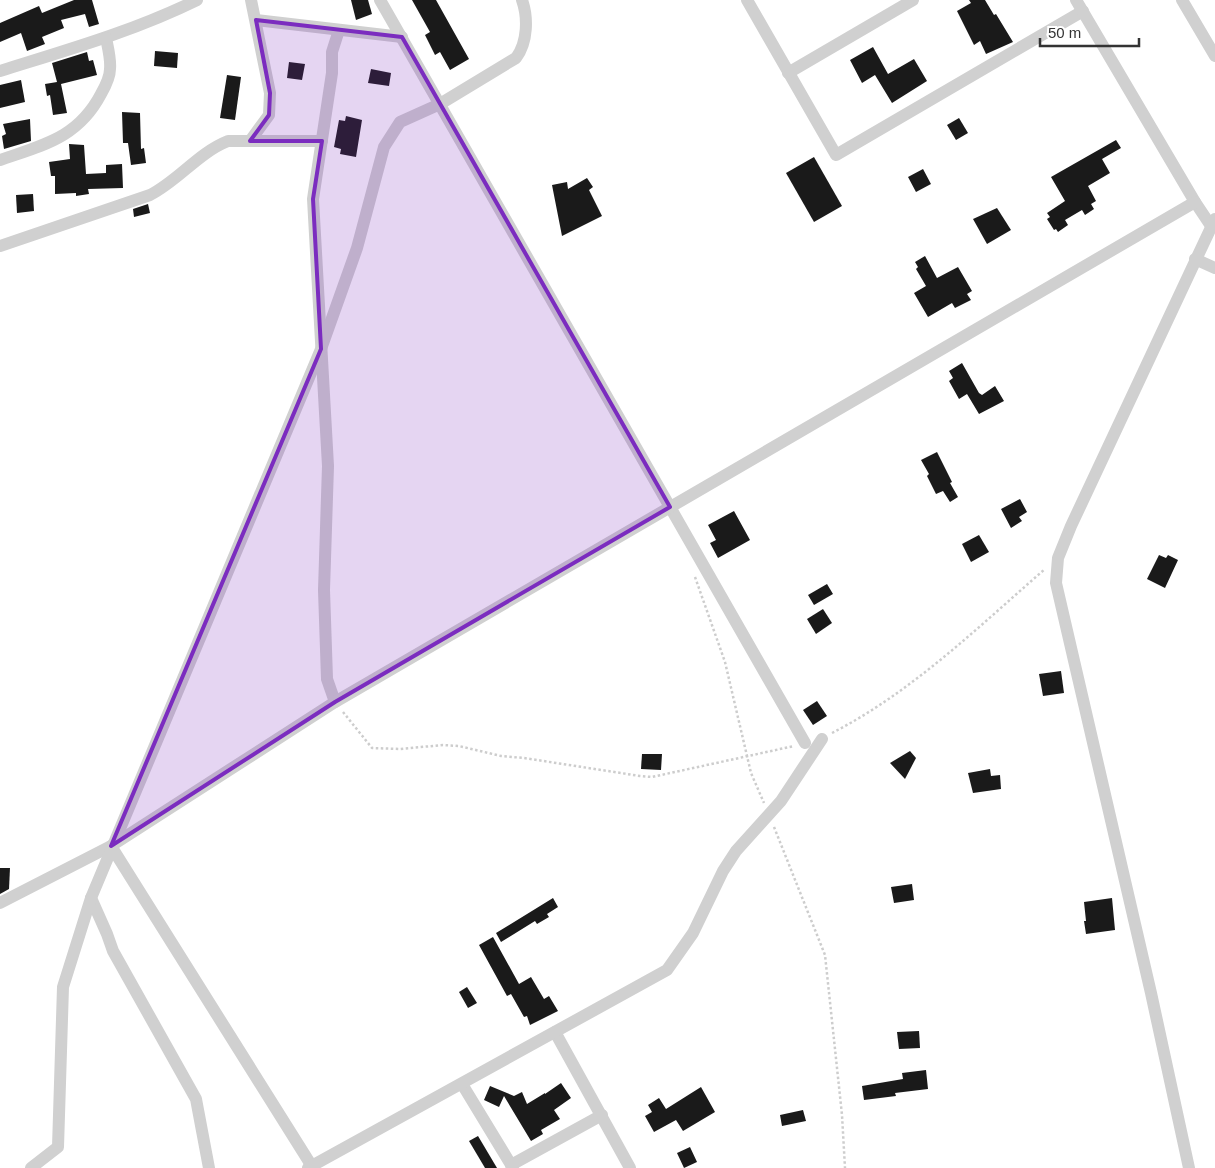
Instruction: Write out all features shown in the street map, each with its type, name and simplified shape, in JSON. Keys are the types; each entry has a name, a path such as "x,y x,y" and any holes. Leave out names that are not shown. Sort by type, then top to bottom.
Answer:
{"street":[{"path":"0,71 106,38 166,15 198,0"},
{"path":"250,141 269,115 270,94 252,0"},
{"path":"380,0 805,743"},
{"path":"31,1168 58,1146 63,987 91,898 111,846 321,349 357,248 384,147 400,122 440,104 516,58 521,51 525,35 525,10 522,0"},
{"path":"747,0 836,155 1083,11"},
{"path":"788,72 913,0"},
{"path":"1076,0 1195,202 1213,223 1058,558 1056,583 1149,984 1188,1168"},
{"path":"1182,0 1215,56"},
{"path":"256,20 402,37"},
{"path":"335,702 327,678 324,590 328,466 313,199 332,73 332,52 340,30"},
{"path":"0,160 55,141 81,122 96,103 106,85 110,69 106,38"},
{"path":"0,246 150,195 163,188 202,154 228,141 322,141"},
{"path":"0,903 111,846 335,702 1195,202"},
{"path":"1195,259 1215,268"},
{"path":"111,846 311,1167 667,970 692,934 723,871 736,851 781,801 822,739"},
{"path":"91,898 113,952 196,1099 209,1168"},
{"path":"555,1032 630,1168"},
{"path":"462,1084 512,1167 602,1115"}],"path":[{"path":"822,739 905,688 1058,558"},
{"path":"692,571 725,662 751,773 793,872 825,955 842,1115 845,1168"},
{"path":"335,702 372,748 400,749 443,745 459,746 501,756 646,777 664,775 805,743"}],"highlighted area":[{"path":"256,20 402,37 670,507 335,702 111,846 321,349 313,199 322,141 250,141 269,115 270,93"}],"building":[{"path":"74,0 92,0 99,24 89,27 85,14 61,20 64,28 42,37 45,44 27,51 21,33 0,42 0,23 39,6 42,13"},
{"path":"351,0 368,0 372,14 356,20"},
{"path":"412,0 436,0 469,59 450,70 440,52 435,55 425,35 430,32"},
{"path":"969,0 985,0 1013,42 986,54 980,41 974,45 957,11 971,3"},
{"path":"873,47 888,74 914,59 927,81 892,103 875,75 862,83 850,60"},
{"path":"155,51 178,53 177,68 154,66"},
{"path":"87,52 89,61 93,60 97,75 61,84 67,113 53,115 50,95 47,96 45,84 57,82 52,63"},
{"path":"289,62 305,64 302,80 287,78"},
{"path":"371,69 391,73 389,86 368,83"},
{"path":"227,75 241,77 235,120 220,118"},
{"path":"21,80 25,102 0,108 0,85"},
{"path":"122,112 140,113 141,149 144,148 146,163 131,165 128,143 123,143"},
{"path":"346,116 362,120 356,157 340,154 341,149 334,147 339,120 345,121"},
{"path":"959,118 968,133 956,140 947,125"},
{"path":"30,119 31,141 4,149 2,136 6,134 3,124"},
{"path":"1116,140 1121,148 1102,159 1110,173 1088,186 1096,201 1091,204 1094,209 1085,215 1082,210 1065,220 1068,225 1058,232 1056,229 1054,230 1047,219 1050,217 1047,213 1065,201 1051,177"},
{"path":"69,144 84,145 86,174 106,173 106,165 122,164 123,188 88,189 89,194 76,196 76,193 55,194 55,176 51,176 49,162 70,159"},
{"path":"814,157 842,206 814,222 786,173"},
{"path":"923,169 931,184 916,192 908,177"},
{"path":"587,178 593,187 589,190 602,216 562,236 552,185 567,182 568,189"},
{"path":"33,194 34,211 17,213 16,195"},
{"path":"148,204 150,213 134,217 133,209"},
{"path":"997,208 1011,230 987,244 973,219"},
{"path":"925,256 937,278 958,267 972,291 967,294 971,300 955,308 952,303 928,317 914,293 926,286 916,269 918,267 915,262"},
{"path":"962,363 979,393 982,395 995,386 1004,401 979,414 967,394 959,399 949,381 953,378 949,371"},
{"path":"937,452 958,497 950,502 943,491 936,494 927,476 929,474 921,460"},
{"path":"1020,499 1027,512 1019,517 1022,521 1011,528 1001,509"},
{"path":"734,511 750,540 718,558 710,543 716,540 708,525"},
{"path":"979,535 989,552 971,562 962,544"},
{"path":"1159,555 1166,558 1168,555 1178,560 1165,588 1147,579"},
{"path":"827,584 833,594 814,605 808,595"},
{"path":"823,609 832,623 816,634 807,619"},
{"path":"1061,671 1064,693 1043,696 1039,674"},
{"path":"817,701 827,716 813,725 803,710"},
{"path":"910,751 916,758 905,779 890,763"},
{"path":"642,754 662,754 661,770 641,769"},
{"path":"990,769 991,776 1000,775 1001,789 973,793 968,773"},
{"path":"0,868 10,868 9,889 0,894"},
{"path":"912,884 914,900 894,903 891,887"},
{"path":"553,898 558,907 547,914 549,917 537,924 535,921 501,942 496,933"},
{"path":"1112,898 1115,930 1086,934 1084,902"},
{"path":"493,937 519,984 531,977 544,999 549,996 558,1011 530,1025 527,1016 524,1017 511,994 507,996 479,945"},
{"path":"467,987 477,1003 468,1008 459,992"},
{"path":"919,1031 920,1048 899,1049 897,1032"},
{"path":"926,1070 928,1089 895,1093 896,1096 864,1100 862,1086 903,1079 902,1073"},
{"path":"561,1083 571,1098 554,1110 560,1119 541,1130 543,1134 531,1141 504,1096 499,1107 484,1100 490,1086 514,1096 522,1092 527,1104"},
{"path":"701,1087 715,1112 683,1131 676,1120 654,1132 645,1116 652,1112 648,1105 659,1098 666,1109"},
{"path":"803,1110 806,1121 782,1126 780,1115"},
{"path":"478,1136 497,1168 485,1168 469,1141"},
{"path":"690,1147 697,1162 684,1168 677,1153"}]}
